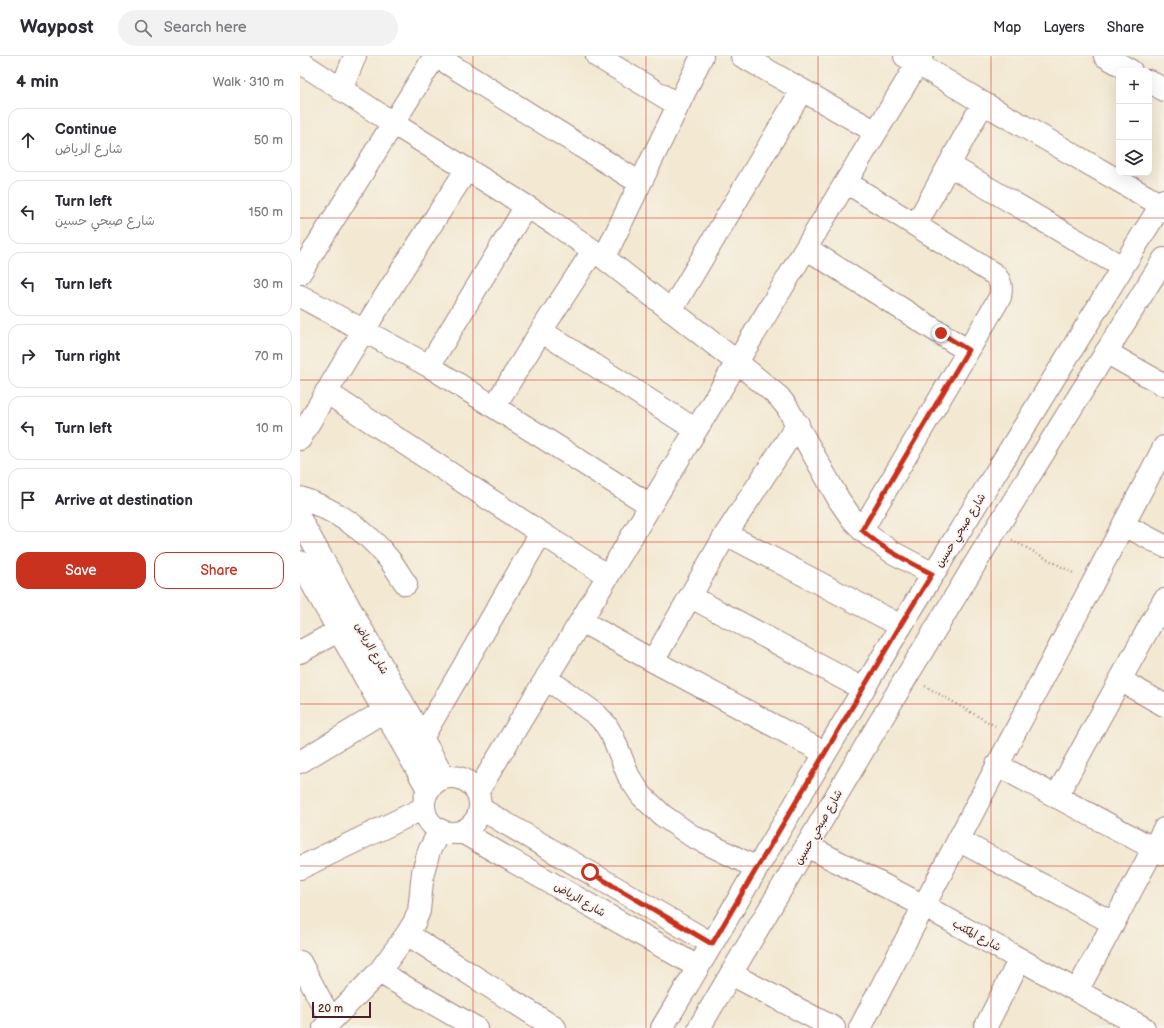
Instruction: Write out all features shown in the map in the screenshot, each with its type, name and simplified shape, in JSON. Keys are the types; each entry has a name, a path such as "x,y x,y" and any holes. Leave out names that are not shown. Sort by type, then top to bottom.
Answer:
{"street":[{"path":"341,90 355,56"},
{"path":"300,273 436,56 640,184"},
{"path":"597,56 678,105"},
{"path":"494,407 541,331 599,255 640,184 702,56"},
{"path":"742,56 876,132"},
{"path":"1105,56 1126,68"},
{"path":"479,800 546,678 876,132 915,58 983,103 1162,202"},
{"path":"300,62 394,124 555,224 599,255 737,362 779,397 798,424 839,500 862,530 892,552 932,574"},
{"path":"1152,83 1164,90"},
{"path":"671,311 802,90"},
{"path":"916,225 983,103"},
{"path":"949,165 1122,268"},
{"path":"300,439 326,392 364,330 467,169"},
{"path":"846,182 994,274 999,279 1001,284 1000,297 862,530"},
{"name":"شارع صبحي حسين","path":"662,1028 900,626 1162,202"},
{"path":"429,366 526,206"},
{"path":"806,248 968,350"},
{"name":"شارع صبحي حسين","path":"699,1028 907,676 1164,258"},
{"path":"300,296 429,366 650,505"},
{"path":"541,331 696,430"},
{"path":"1106,352 1164,385"},
{"path":"326,392 608,576"},
{"path":"653,661 726,534 798,424"},
{"path":"860,1028 1092,584 1124,524 1161,462"},
{"path":"300,498 315,503 342,517 367,536 388,558 406,584"},
{"name":"شارع الرياض","path":"300,519 384,711 432,791"},
{"path":"1124,524 1164,546"},
{"path":"422,738 541,533"},
{"path":"726,534 900,626"},
{"name":"شارع الرياض","path":"300,562 347,626 422,738 432,791"},
{"path":"691,597 863,689"},
{"path":"1056,796 1164,600"},
{"path":"581,621 825,753"},
{"path":"300,652 347,626"},
{"path":"546,678 597,715 606,724 613,737 629,777 642,796 662,815 692,836 757,868"},
{"path":"1120,680 1164,705"},
{"path":"300,762 384,711"},
{"path":"998,766 1159,852"},
{"path":"300,868 432,791 454,776 463,778 472,783 479,800 478,818 471,827 462,832 447,833 440,830 432,825 426,817 432,791"},
{"path":"479,800 712,944"},
{"path":"1077,991 1113,923 1159,852 1164,829"},
{"path":"303,974 328,1024 378,972 415,921 419,911 423,872 429,851 440,830"},
{"name":"شارع الرياض","path":"462,832 698,967"},
{"path":"958,840 1113,923"},
{"name":"شارع المكتب","path":"807,846 924,906 1144,1028"},
{"path":"407,934 555,1028"},
{"path":"985,1028 1020,960"},
{"path":"378,972 476,1028"},
{"path":"731,974 834,1028"}],"path":[{"path":"995,531 1092,584"},
{"path":"907,676 1013,736"}],"route":[{"path":"590,872 712,944 932,574 892,552 862,530 968,350 941,333"}]}
